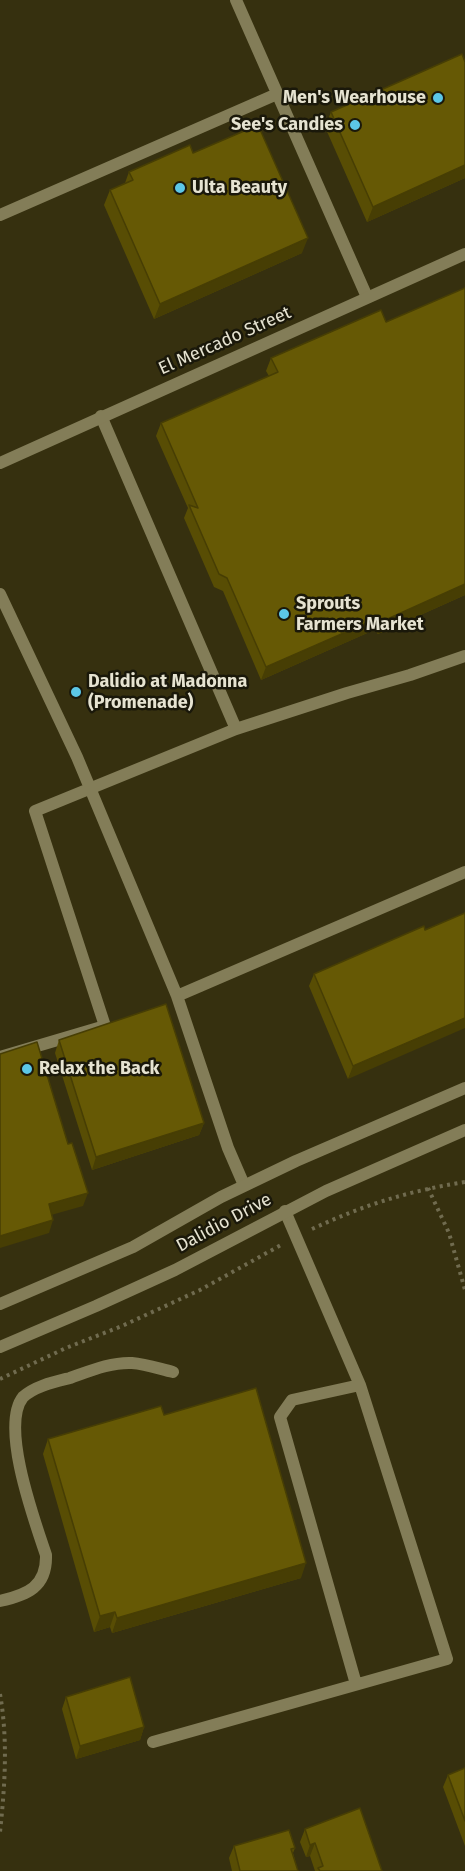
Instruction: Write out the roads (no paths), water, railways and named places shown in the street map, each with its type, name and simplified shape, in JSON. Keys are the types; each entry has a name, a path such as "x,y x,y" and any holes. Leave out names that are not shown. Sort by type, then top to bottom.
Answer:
{"street":[{"path":"236,0 368,297"},
{"path":"0,215 278,94"},
{"name":"El Mercado Street","path":"0,463 465,254"},
{"path":"101,416 236,729"},
{"path":"0,594 90,788 177,996 228,1148 244,1185"},
{"path":"0,1057 105,1026 35,811 236,729 465,656"},
{"path":"177,996 465,873"},
{"name":"Dalidio Drive","path":"0,1304 133,1247 244,1185 465,1088"},
{"name":"Dalidio Drive","path":"0,1347 175,1270 285,1211 465,1130"},
{"path":"153,1742 447,1659 360,1385 285,1211"},
{"path":"0,1601 29,1592 40,1580 46,1564 46,1555 15,1462 11,1424 17,1403 34,1389 112,1365 133,1363 173,1372"},
{"path":"356,1684 280,1417 292,1401 360,1385"}],"place":[{"name":"Men's Wearhouse","path":"438,98"},
{"name":"See's Candies","path":"355,125"},
{"name":"Ulta Beauty","path":"180,188"},
{"name":"Sprouts Farmers Market","path":"284,614"},
{"name":"Dalidio at Madonna (Promenade)","path":"76,692"},
{"name":"Relax the Back","path":"27,1069"}]}
